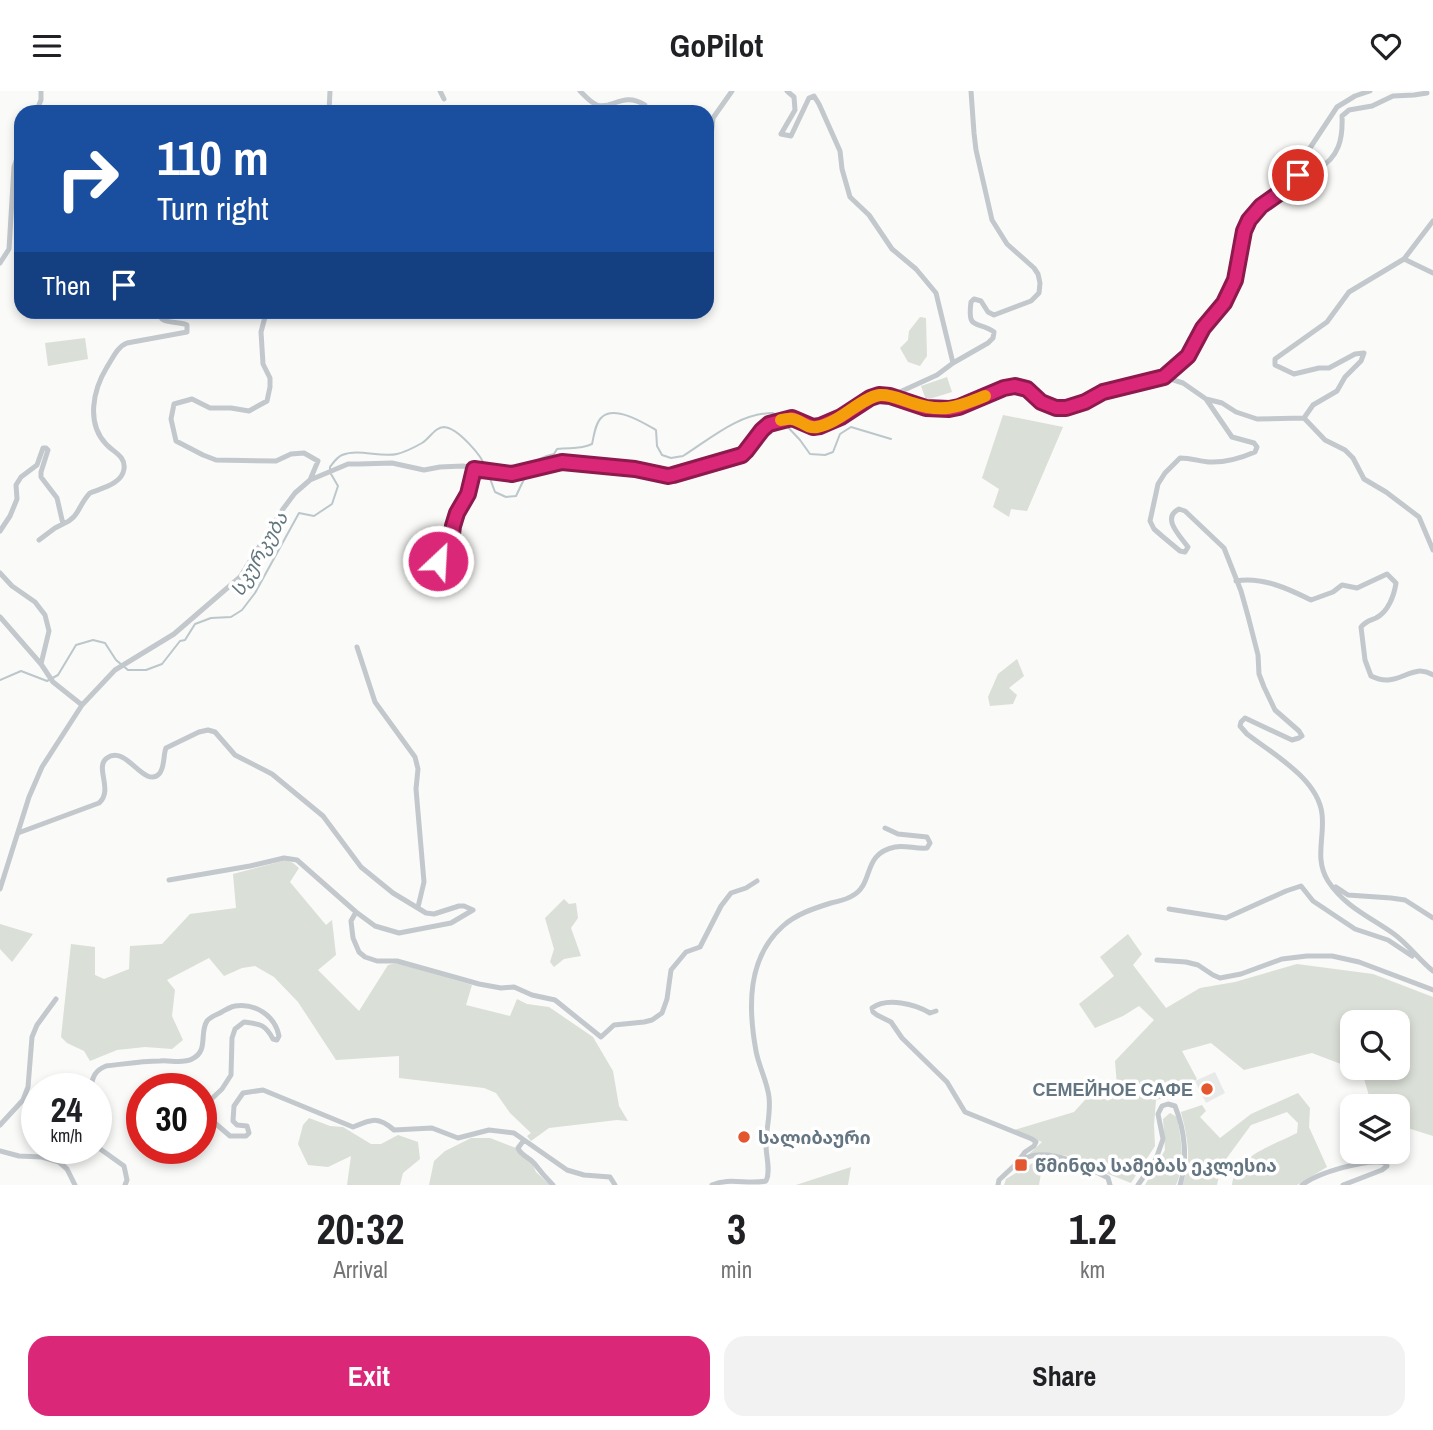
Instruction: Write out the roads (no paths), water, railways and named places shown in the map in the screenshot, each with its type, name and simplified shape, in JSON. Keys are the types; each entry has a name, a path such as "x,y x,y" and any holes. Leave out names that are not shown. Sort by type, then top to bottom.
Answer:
{"street":[{"path":"440,91 444,99 447,91"},
{"path":"580,91 598,105"},
{"path":"714,117 732,91"},
{"path":"787,91 794,97 795,110 781,134 791,136 809,98 814,96 840,151 850,197 869,215 892,249 916,269 936,293 953,363"},
{"path":"890,396 937,375 993,338 992,330 978,326 971,320 971,302 974,299 981,301 992,314 1000,314 1035,298 1039,293 1038,274 1007,244 992,220 975,141 971,91"},
{"path":"0,889 29,797 42,767 82,705 115,670 174,633 240,577 283,509 295,493 310,480 348,464 393,463 424,470 463,466 492,473 512,474 562,462 635,469 668,476 742,455 762,430 774,422 792,418 818,427 879,395 926,408 949,409 1015,386 1027,389 1041,402 1056,408 1066,408 1103,392 1164,377 1188,356 1203,328 1224,303 1235,280 1244,231 1249,220 1261,206 1281,192 1298,175 1308,151 1337,107 1370,91"},
{"path":"1298,175 1308,176 1329,163 1339,148 1342,116 1349,110 1372,106 1393,96 1427,93"},
{"path":"604,105 622,99 637,100 645,105"},
{"path":"0,263 9,250 14,167"},
{"path":"1304,418 1312,405 1337,391 1345,377 1361,361 1364,353 1355,354 1329,367 1318,367 1294,374 1275,365 1275,359 1327,322 1349,292 1404,259 1433,221"},
{"path":"1404,259 1433,273"},
{"path":"39,540 73,519 80,511 86,496 117,482 123,474 125,467 122,459 98,433 94,397 103,374 120,346 187,332 187,325 162,319"},
{"path":"264,319 261,332 263,364 270,378 267,401 249,411 211,408 192,399 174,404 171,419 176,440 202,456 216,460 276,461 291,454 304,453 318,461 310,480"},
{"path":"1164,377 1183,383 1206,399 1222,403 1236,412 1257,419 1304,418 1325,440 1345,450 1353,458 1364,479 1419,517 1433,551"},
{"path":"1206,399 1230,435 1235,439 1254,443 1257,449 1238,458 1220,462 1180,458 1157,484 1150,521 1154,529 1180,551 1185,552 1188,547 1172,525 1171,516 1180,509 1224,548 1248,616 1264,687 1275,710 1302,736 1292,740 1245,718 1240,726 1302,777 1317,796 1322,813 1321,866 1329,882 1346,902 1392,933 1432,970"},
{"path":"0,531 17,499 15,490 18,482 37,464 43,448 48,450 41,477 57,498 62,524"},
{"path":"438,561 451,543 457,513 468,494 474,469"},
{"path":"0,573 12,586 35,602 45,615 49,631 41,664"},
{"path":"1236,581 1249,579 1292,590 1311,600 1333,592 1342,585 1357,588 1387,574 1396,583 1393,598 1379,617 1366,621 1361,627 1364,660 1371,676 1384,681 1393,680 1416,670 1433,675"},
{"path":"0,617 51,679 82,705"},
{"path":"357,647 374,702 417,762 416,789 424,882 418,908"},
{"path":"18,833 99,803 105,792 102,765 110,755 129,760 144,775 152,777 158,775 162,768 166,748 208,730 219,735 235,755 272,774 323,816 361,867 393,893 426,913 434,914 459,906 473,910 451,923 399,933 375,926 297,860 284,858 169,880"},
{"path":"712,1185 738,1181 757,1183 768,1179 766,1133 770,1100 768,1085 756,1053 751,1008 754,973 762,955 784,925 802,914 851,897 857,892 863,885 874,857 897,846 927,848 930,843 927,837 898,834 885,828"},
{"path":"356,912 351,921 353,938 359,952 365,957 377,961 397,961 479,984 501,988 514,987 532,995 555,1000 601,1037 614,1024 652,1020 662,1013 671,970 686,952 700,947 721,906 731,893 757,881"},
{"path":"1329,882 1348,895 1405,900 1433,918"},
{"path":"1169,909 1226,918 1301,886 1313,901 1355,929 1388,940 1432,970"},
{"path":"1157,960 1198,965 1220,978 1241,974 1282,959 1332,956 1359,961 1433,990"},
{"path":"0,1125 23,1100 28,1087 32,1037 37,1025 56,999"},
{"path":"936,1011 929,1013 894,1002 876,1004 872,1008 877,1016 891,1022 902,1038 947,1082 965,1112 1036,1142 1024,1152 1016,1164"},
{"path":"96,1073 106,1066 193,1059 202,1050 208,1018 234,1006 252,1006 271,1018 278,1028 279,1036 276,1040 273,1039 260,1024 244,1022 235,1029 230,1055 231,1075 201,1111 230,1136 246,1136 249,1133 247,1126 237,1125 233,1121 234,1106 243,1093 263,1090 353,1127 372,1120 384,1122 394,1130 432,1128 458,1138 489,1130 514,1133 566,1170 584,1175 610,1177 615,1185"},
{"path":"1138,1185 1156,1159 1163,1139 1158,1114 1162,1106 1168,1104 1175,1106 1180,1117 1185,1156 1180,1185"},
{"path":"524,1140 518,1148 519,1153 533,1161 538,1171 553,1185"},
{"path":"0,1151 59,1162 67,1169 75,1185"},
{"path":"998,1185 999,1180 1016,1164 1028,1157 1041,1155 1071,1160 1108,1178 1110,1185"},
{"path":"112,1157 124,1165 127,1180 125,1185"},
{"path":"1302,1185 1331,1171 1377,1162 1387,1166 1343,1185"}],"waterway":[{"name":"სკურკუბა","path":"529,468 540,459 554,454 557,449 579,448 592,444 598,423 608,414 629,416 656,430 657,446 662,455 671,458 683,456 725,428 748,417 773,413 780,419"},
{"name":"სკურკუბა","path":"784,423 810,454 825,455 833,452 840,434 851,427 891,439"},
{"name":"სკურკუბა","path":"330,469 338,457 349,453 390,455 403,452 422,443 441,427 456,432 469,443 486,468"},
{"name":"სკურკუბა","path":"488,473 495,492 506,497 516,496 527,473"},
{"name":"სკურკუბა","path":"0,680 21,671 47,681 58,675 76,645 93,640 105,643 116,660 128,670 146,670 162,664 180,641 185,640 195,624 211,618 231,617 242,610 255,593 299,513 314,516 332,504 338,486 331,474"}],"place":[{"name":"СЕМЕЙНОЕ САФЕ","path":"1207,1089"},
{"name":"სალიბაური","path":"744,1137"},
{"name":"წმინდა სამებას ეკლესია","path":"1021,1165"}]}
